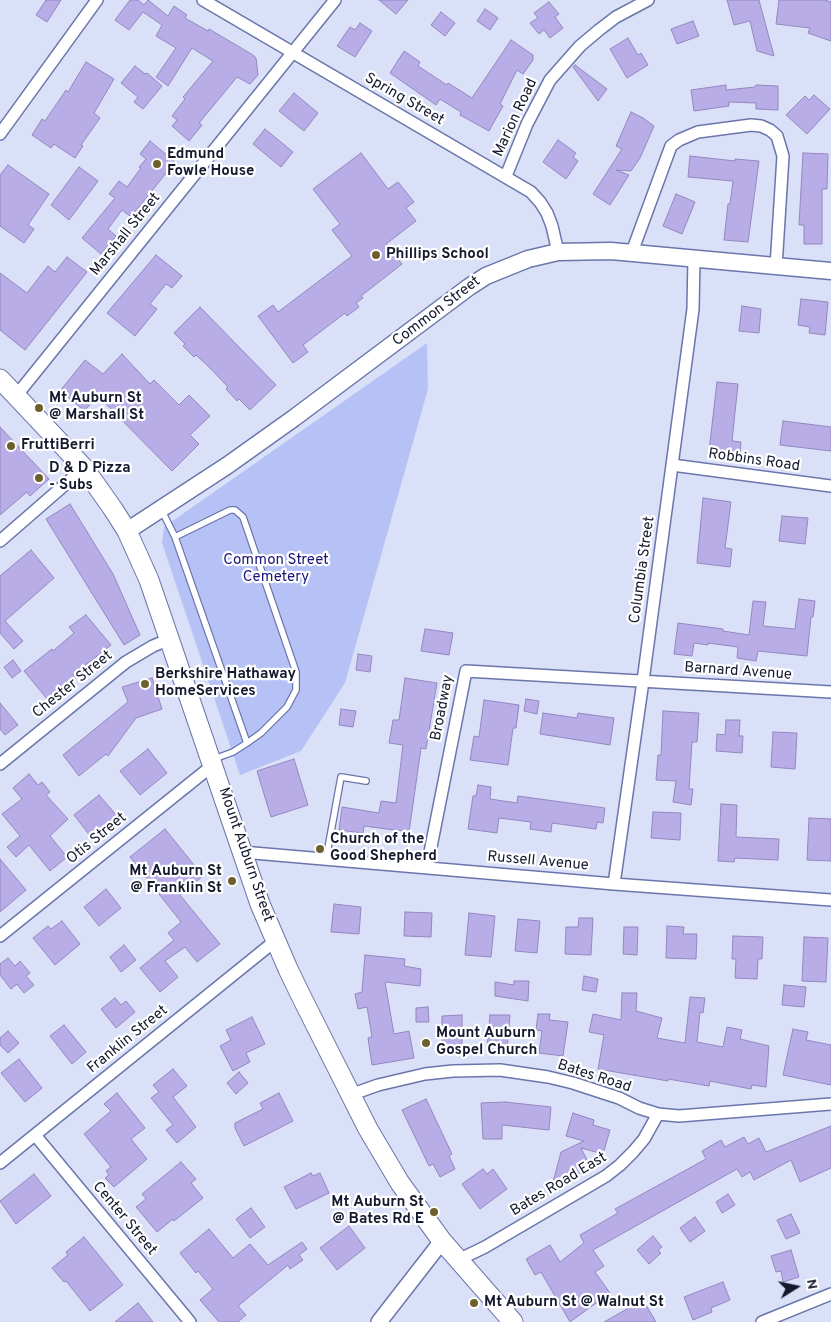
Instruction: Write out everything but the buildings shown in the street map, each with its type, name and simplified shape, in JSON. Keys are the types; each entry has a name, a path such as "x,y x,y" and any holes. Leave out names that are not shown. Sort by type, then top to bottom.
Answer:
{"main road":[{"name":"Common Street","path":"127,531 228,465 486,276 528,259 558,252 632,252 831,271"},
{"name":"Mount Auburn Street","path":"0,379 84,468 105,496 127,531 149,580 260,904 288,969 350,1095 384,1158 442,1241 513,1322"}],"street":[{"path":"0,134 97,0"},
{"name":"Spring Street","path":"203,0 531,192 540,202 552,226 558,252"},
{"name":"Marshall Street","path":"16,396 335,0"},
{"name":"Marion Road","path":"506,176 537,102 554,74 580,46 599,30 648,0"},
{"path":"632,252 671,146 679,140 698,132 751,125 762,126 777,136 783,156 776,267"},
{"name":"Columbia Street","path":"614,884 693,309 694,259"},
{"name":"Robbins Road","path":"672,465 831,486"},
{"path":"0,541 84,468"},
{"name":"Chester Street","path":"0,764 126,662 153,646 170,639"},
{"name":"Broadway","path":"427,867 466,671 643,681"},
{"name":"Barnard Avenue","path":"643,681 831,692"},
{"name":"Otis Street","path":"0,936 212,762"},
{"name":"Russell Avenue","path":"242,852 614,884 831,900"},
{"name":"Franklin Street","path":"0,1163 275,941"},
{"name":"Bates Road","path":"350,1095 378,1085 425,1074 453,1071 500,1070 548,1077 573,1083 658,1114 679,1116 831,1104"},
{"name":"Bates Road East","path":"458,1260 485,1247 606,1176 620,1165 644,1139 658,1114"},
{"name":"Center Street","path":"35,1135 190,1322"},
{"path":"379,1322 442,1241"},
{"path":"762,1322 831,1294"}],"lane":[{"path":"161,509 176,536 247,743"},
{"path":"176,536 230,510 240,513 246,521 296,672 296,690 287,706 247,743 212,762"},
{"path":"326,859 341,777 366,781"}],"green space":[{"name":"Common Street Cemetery","path":"427,343 428,389 345,683 301,751 240,775 162,543 164,527"}],"place":[{"name":"Edmund Fowle House","path":"157,164"},
{"name":"Phillips School","path":"376,255"},
{"name":"Mt Auburn St @ Marshall St","path":"39,408"},
{"name":"FruttiBerri","path":"11,446"},
{"name":"D & D Pizza - Subs","path":"39,478"},
{"name":"Berkshire Hathaway HomeServices","path":"145,684"},
{"name":"Church of the Good Shepherd","path":"320,849"},
{"name":"Mt Auburn St @ Franklin St","path":"232,881"},
{"name":"Mount Auburn Gospel Church","path":"426,1043"},
{"name":"Mt Auburn St @ Bates Rd E","path":"434,1212"},
{"name":"Mt Auburn St @ Walnut St","path":"474,1303"}]}
